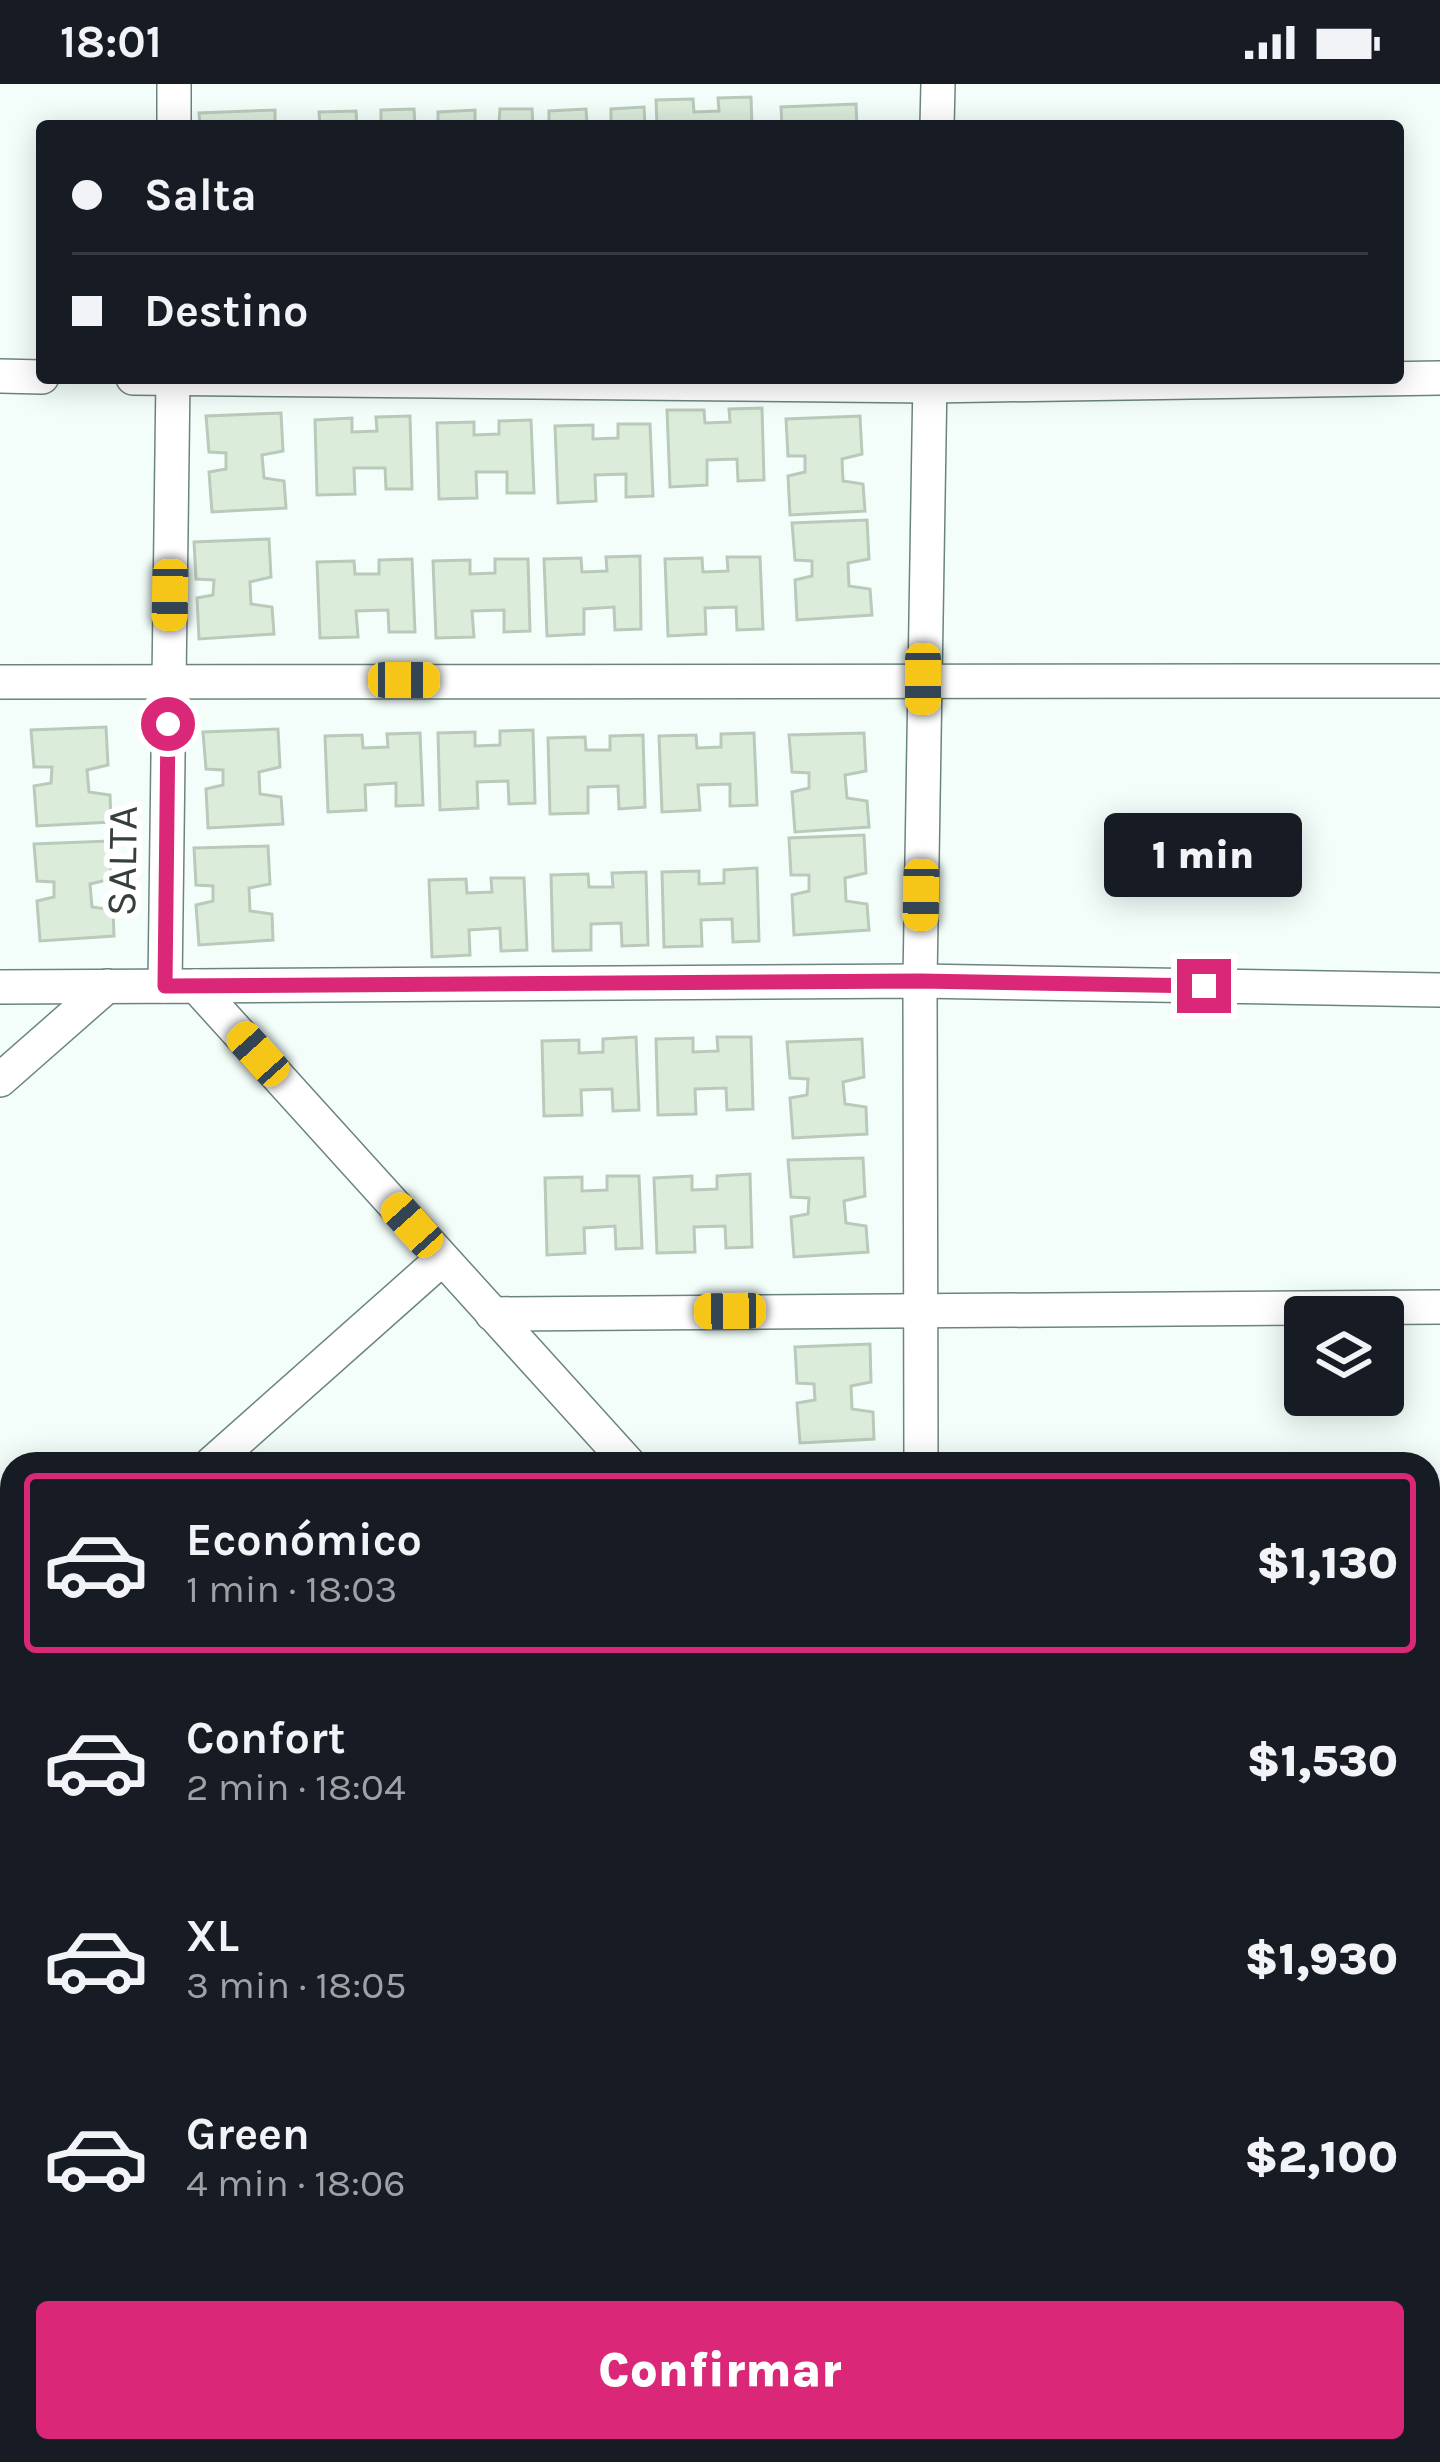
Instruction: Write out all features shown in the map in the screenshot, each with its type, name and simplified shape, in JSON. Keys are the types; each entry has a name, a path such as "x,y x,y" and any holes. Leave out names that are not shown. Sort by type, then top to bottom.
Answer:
{"street":[{"path":"174,84 174,120"},
{"path":"937,120 938,84"},
{"path":"0,376 36,377"},
{"path":"1404,378 1440,378"},
{"name":"SALTA","path":"173,384 168,681 180,986"},
{"path":"921,1452 920,981 930,384"},
{"path":"0,682 1440,681"},
{"path":"0,986 920,981 1440,991"},
{"path":"0,1080 107,986"},
{"path":"180,986 442,1259 618,1452"},
{"path":"225,1452 442,1259"},
{"path":"492,1314 1440,1307"}],"building":[{"path":"751,97 752,120 657,120 656,100 693,99 694,112 719,111 718,98"},
{"path":"856,104 857,120 782,120 781,107"},
{"path":"644,107 645,120 611,120 611,109"},
{"path":"414,109 415,120 381,120 381,110"},
{"path":"500,109 532,109 533,120 499,120"},
{"path":"586,109 587,120 549,120 549,111"},
{"path":"275,110 275,120 200,120 199,113"},
{"path":"475,110 475,120 438,120 438,112"},
{"path":"356,111 357,120 320,120 319,112"},
{"path":"762,408 764,480 738,481 737,459 707,460 707,485 670,487 667,410 704,410 705,423 730,422 729,409"},
{"path":"281,413 283,451 262,455 264,478 284,481 286,508 212,512 209,472 226,469 226,453 209,452 206,416"},
{"path":"410,416 412,489 386,489 385,468 354,468 355,494 317,495 315,420 352,418 352,432 377,431 376,417"},
{"path":"860,416 862,454 842,459 843,481 863,484 865,511 790,515 788,476 805,472 805,456 788,456 786,419"},
{"path":"531,420 534,493 507,493 507,472 476,472 477,498 439,499 437,423 474,422 474,435 499,434 499,421"},
{"path":"618,424 650,424 653,496 626,497 626,474 595,475 596,501 558,503 555,426 593,425 593,439 618,438"},
{"path":"867,520 869,559 848,563 849,586 870,589 872,615 797,620 795,580 812,576 812,561 795,560 792,523"},
{"path":"269,539 271,577 250,582 251,604 272,607 274,634 199,639 197,598 213,595 214,580 196,579 194,542"},
{"path":"640,556 641,629 615,630 614,607 584,609 584,634 547,636 544,559 581,558 582,572 607,571 606,557"},
{"path":"727,557 760,557 763,629 737,630 736,607 705,608 706,634 668,636 665,559 702,558 703,572 728,571"},
{"path":"412,559 415,632 389,632 388,610 356,611 358,637 320,638 317,562 354,561 355,574 379,574 379,560"},
{"path":"495,559 528,559 530,631 504,632 504,610 472,611 474,637 436,638 433,561 470,560 470,574 495,573"},
{"path":"106,727 108,765 87,770 89,792 110,795 111,822 37,826 34,786 51,783 52,767 34,767 31,730"},
{"path":"278,729 280,767 259,772 260,794 281,797 283,824 208,828 206,789 223,785 223,770 206,769 203,732"},
{"path":"533,730 535,803 509,804 508,781 477,782 478,808 440,810 438,733 475,732 475,746 500,745 500,731"},
{"path":"420,733 423,805 396,806 396,783 365,785 366,810 328,812 325,736 362,735 363,748 388,747 387,734"},
{"path":"754,733 757,805 730,806 730,784 698,785 700,810 662,812 659,736 696,735 697,748 721,747 721,734"},
{"path":"864,733 866,771 845,775 847,798 867,801 869,827 795,832 792,792 809,788 809,773 792,772 789,735"},
{"path":"643,735 645,807 619,809 618,786 588,787 588,813 550,814 548,738 585,737 586,750 610,750 610,736"},
{"path":"864,835 866,873 845,878 846,901 867,904 869,930 794,935 792,895 809,891 809,875 791,875 789,838"},
{"path":"109,841 111,879 90,884 92,907 113,910 114,936 40,941 37,901 54,897 54,882 37,881 34,844"},
{"path":"268,846 270,884 249,888 250,911 272,914 273,940 199,945 196,905 213,901 213,886 196,885 194,848"},
{"path":"757,868 759,941 733,942 732,919 701,920 702,946 664,947 662,872 699,871 699,884 724,883 724,870"},
{"path":"646,872 648,945 622,946 621,923 591,924 591,950 553,951 551,875 588,874 589,887 613,887 612,873"},
{"path":"491,878 524,878 527,950 501,951 500,928 469,930 470,955 432,957 429,880 466,879 467,893 492,892"},
{"path":"636,1037 639,1110 613,1111 612,1089 581,1090 582,1115 544,1116 542,1041 579,1040 579,1053 603,1052 603,1039"},
{"path":"717,1037 751,1037 753,1109 727,1110 726,1088 695,1089 696,1114 658,1115 656,1039 693,1038 693,1052 718,1051"},
{"path":"862,1039 864,1077 843,1082 845,1104 866,1107 867,1134 793,1138 790,1098 807,1095 808,1079 790,1078 787,1042"},
{"path":"863,1158 865,1196 844,1201 846,1223 866,1226 868,1252 794,1257 791,1217 808,1214 809,1198 791,1197 788,1160"},
{"path":"750,1174 752,1247 726,1248 725,1226 694,1227 695,1252 657,1253 654,1178 692,1176 692,1190 717,1189 717,1176"},
{"path":"607,1176 639,1176 642,1248 616,1249 615,1226 584,1228 585,1253 547,1255 545,1178 582,1177 582,1191 607,1190"},
{"path":"870,1344 871,1382 851,1386 852,1409 873,1412 874,1439 800,1443 797,1403 815,1400 814,1384 797,1383 795,1347"}],"route":[{"path":"168,724 165,986 920,981 1204,986"}]}
